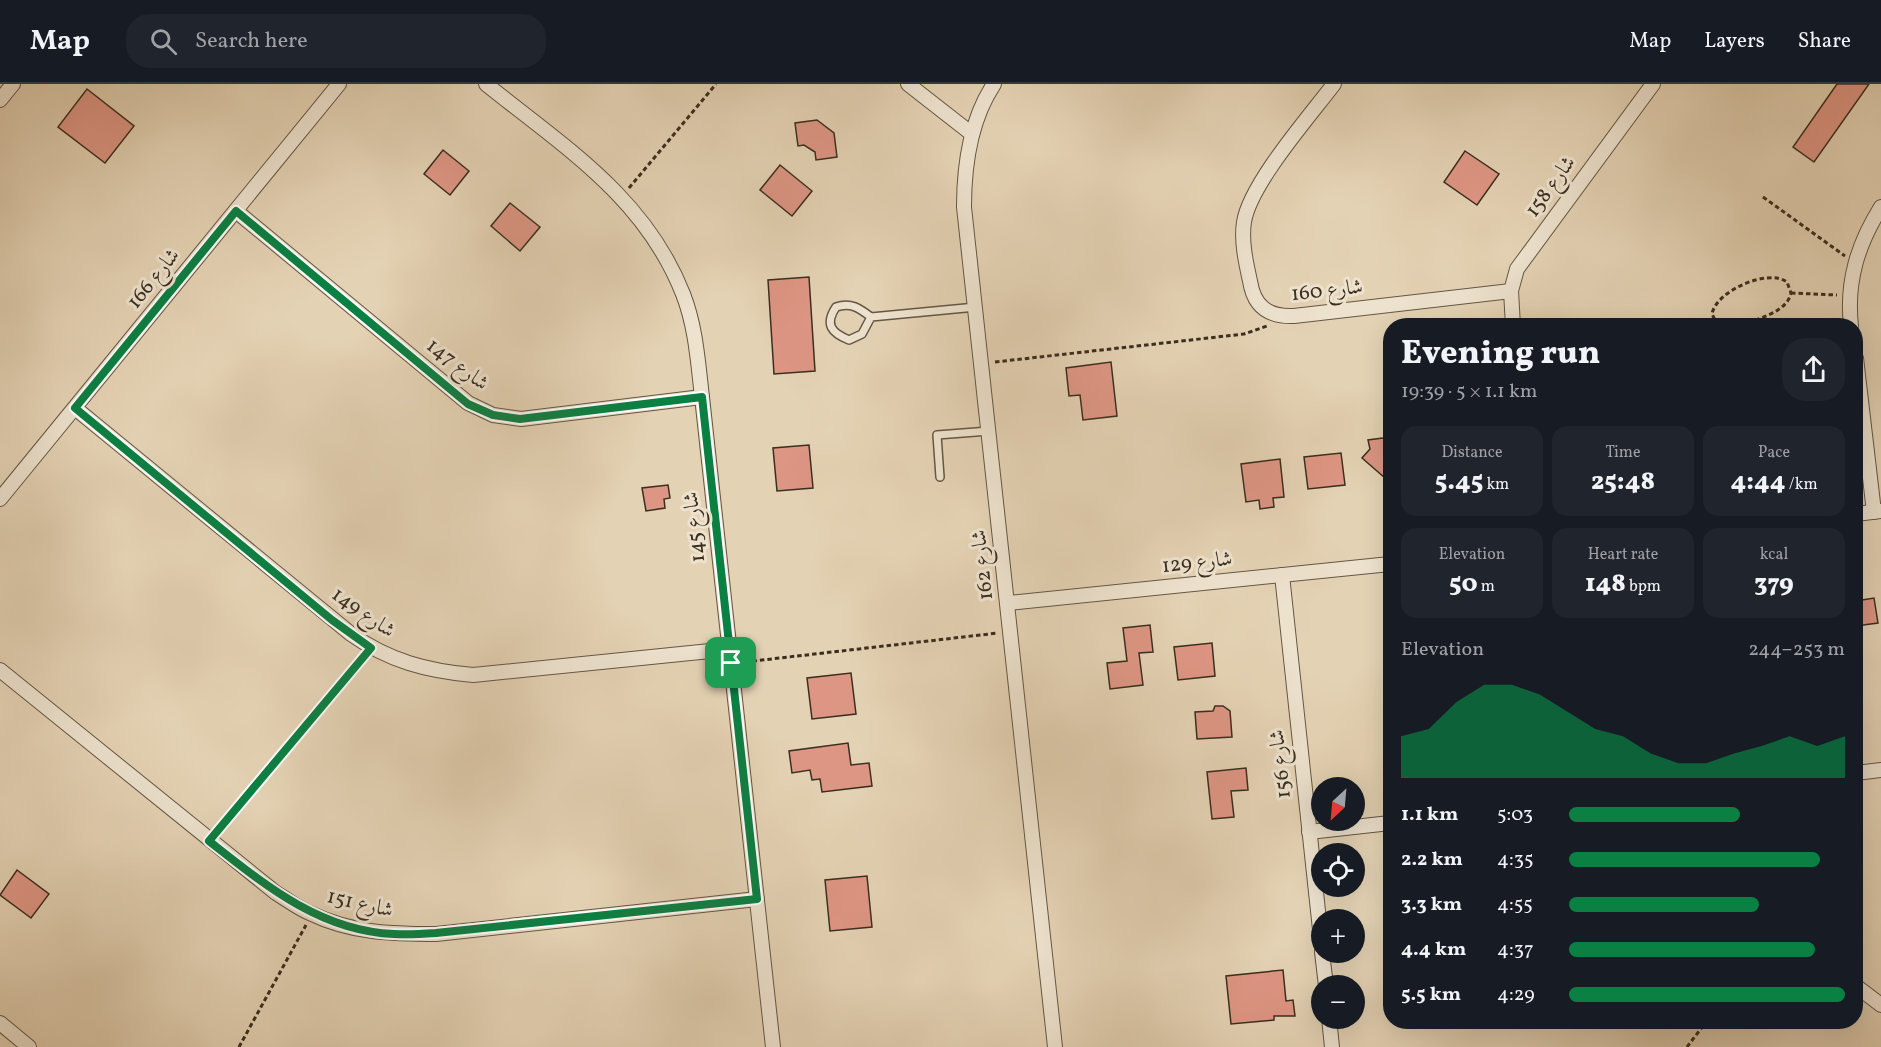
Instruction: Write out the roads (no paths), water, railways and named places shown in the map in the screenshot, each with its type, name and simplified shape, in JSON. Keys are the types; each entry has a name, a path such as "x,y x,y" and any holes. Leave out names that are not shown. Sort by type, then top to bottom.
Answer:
{"street":[{"path":"0,100 13,84"},
{"name":"شارع 166","path":"0,499 339,84"},
{"name":"شارع 145","path":"486,84 622,196 647,226 668,260 684,296 694,334 702,397 773,1047"},
{"path":"908,84 972,134"},
{"name":"شارع 162","path":"994,84 979,113 972,134 964,182 964,207 1056,1047"},
{"name":"شارع 160","path":"1334,84 1261,183 1246,210 1244,241 1253,298 1263,310 1278,317 1510,291"},
{"name":"شارع 158","path":"1512,318 1510,291 1517,269 1653,84"},
{"path":"1851,318 1850,296 1854,263 1865,232 1881,207"},
{"name":"شارع 147","path":"236,211 468,404 493,415 520,419 702,397"},
{"path":"1863,407 1878,511 1863,513"},
{"name":"شارع 149","path":"75,408 332,620 371,648 403,663 438,672 473,675 730,649"},
{"name":"شارع 129","path":"1009,603 1383,565"},
{"name":"شارع 156","path":"1282,576 1318,909"},
{"name":"شارع 151","path":"0,670 209,841 276,892 312,914 362,930 394,934 436,933 757,899"},
{"path":"1863,772 1881,770"},
{"path":"1309,831 1383,824"},
{"path":"1863,991 1881,1005"},
{"path":"0,1023 13,1042 29,1047"},
{"path":"1330,1029 1332,1047"}],"lane":[{"path":"871,317 862,334 849,340 836,334 830,326 831,315 836,307 845,304 856,306 871,317 975,308"},
{"path":"940,477 937,435 989,431"}]}
